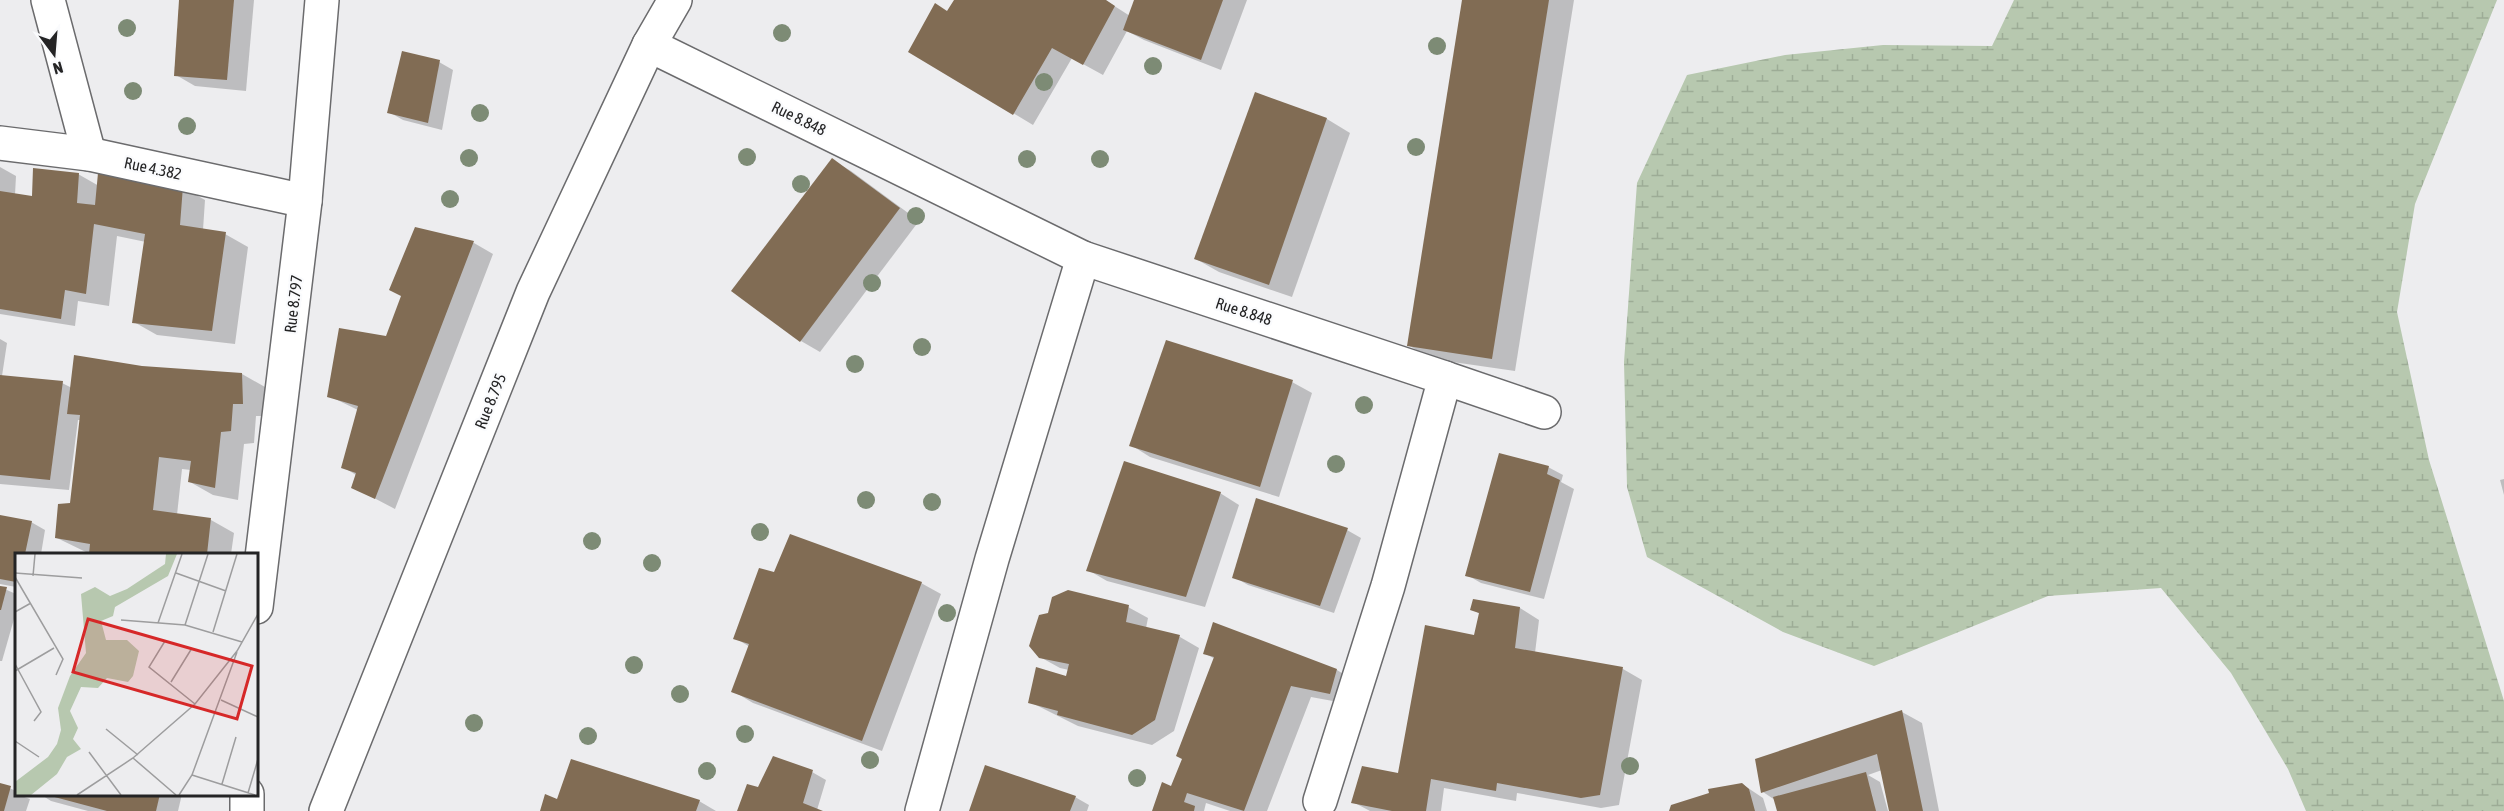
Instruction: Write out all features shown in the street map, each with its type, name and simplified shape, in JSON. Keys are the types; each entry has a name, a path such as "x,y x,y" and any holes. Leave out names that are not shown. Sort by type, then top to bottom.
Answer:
{"main road":[{"path":"48,0 89,154"},
{"name":"Rue 8.797","path":"258,590 305,201 322,0"},
{"name":"Rue 8.795","path":"326,811 534,292 648,45 675,0"},
{"name":"Rue 8.848","path":"648,45 1083,258 1544,412"},
{"name":"Rue 4.382","path":"0,143 89,154 305,201"},
{"path":"922,811 992,559 1083,258"},
{"path":"1320,801 1388,586 1445,378"}],"green space":[{"path":"2014,0 2497,0 2415,204 2397,312 2429,460 2504,701 2504,811 2306,811 2288,769 2231,673 2161,588 2048,596 1874,666 1783,632 1647,557 1627,487 1624,362 1637,183 1687,75 1785,55 1883,45 1992,46"}],"building":[{"path":"179,0 234,0 227,80 174,76"},
{"path":"954,0 1106,0 1115,6 1083,65 1052,48 1013,115 908,52 935,3 947,11"},
{"path":"1134,0 1223,0 1201,60 1123,30"},
{"path":"1462,0 1549,0 1492,359 1407,346"},
{"path":"402,51 440,60 428,123 387,113"},
{"path":"1255,92 1327,118 1269,285 1194,259"},
{"path":"832,158 900,208 800,342 731,291"},
{"path":"33,168 79,173 77,203 95,205 98,173 183,186 180,225 226,232 212,331 132,323 145,234 94,224 86,294 65,290 61,319 0,309 0,191 32,196"},
{"path":"415,227 474,241 375,499 351,488 356,473 341,468 358,406 327,397 339,328 386,336 401,296 389,290"},
{"path":"1166,340 1293,380 1260,487 1129,446"},
{"path":"74,355 142,366 242,373 243,404 233,404 231,431 221,432 215,488 188,482 191,461 159,457 153,510 211,518 207,553 89,553 90,544 55,538 58,504 70,503 80,415 67,414"},
{"path":"0,375 63,381 50,480 0,475"},
{"path":"1499,453 1549,466 1547,474 1560,480 1530,592 1465,576"},
{"path":"1124,461 1221,492 1186,597 1086,571"},
{"path":"1256,498 1348,528 1320,606 1232,578"},
{"path":"0,515 32,521 25,553 15,553 15,582 0,579"},
{"path":"790,534 922,582 862,741 731,692 749,644 733,639 759,568 774,572"},
{"path":"0,586 7,587 1,610 0,610"},
{"path":"1068,590 1129,605 1126,622 1180,635 1155,720 1132,735 1057,715 1058,711 1028,703 1036,667 1066,676 1069,664 1039,658 1029,646 1039,615 1048,613 1052,597"},
{"path":"1473,599 1520,607 1515,648 1623,667 1600,795 1581,798 1497,783 1496,791 1431,779 1426,811 1392,811 1351,803 1362,766 1398,773 1425,625 1474,635 1479,613 1470,610"},
{"path":"1213,622 1337,669 1330,694 1291,686 1244,811 1187,793 1184,802 1195,806 1194,811 1152,811 1162,782 1171,786 1182,759 1176,756 1214,657 1203,654"},
{"path":"1902,710 1923,811 1889,811 1877,754 1761,793 1755,759"},
{"path":"773,756 813,770 803,803 823,811 737,811 747,784 758,787"},
{"path":"571,759 700,800 696,811 540,811 545,794 557,799"},
{"path":"985,765 1076,796 1070,811 969,811"},
{"path":"1866,772 1876,811 1777,811 1773,797"},
{"path":"0,783 11,786 4,811 0,811"},
{"path":"1742,783 1749,789 1755,811 1669,811 1671,805 1709,793 1708,789"},
{"path":"51,796 160,796 156,811 107,811"}]}
